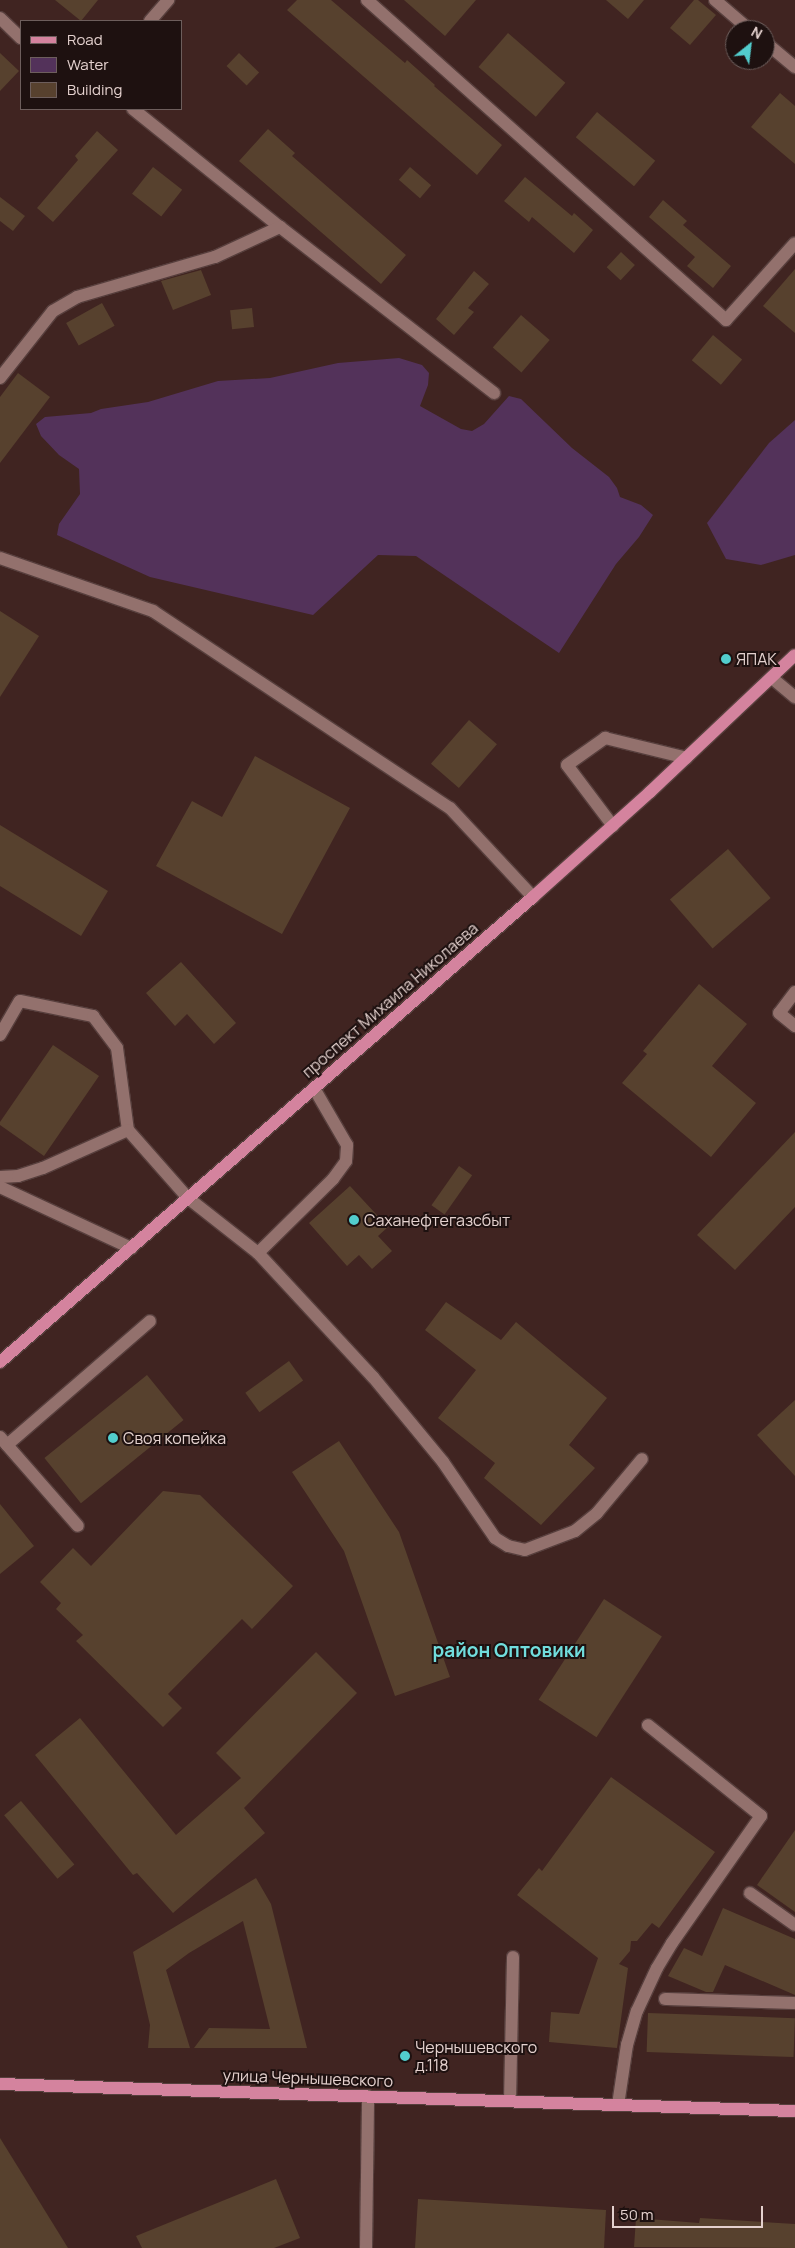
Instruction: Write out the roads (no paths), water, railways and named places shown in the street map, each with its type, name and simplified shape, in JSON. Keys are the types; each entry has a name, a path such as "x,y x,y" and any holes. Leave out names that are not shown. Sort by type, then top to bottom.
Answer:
{"main road":[{"name":"проспект Михаила Николаева","path":"0,1362 613,826 795,656"},
{"name":"улица Чернышевского","path":"0,2084 795,2110"}],"street":[{"path":"151,20 168,0"},
{"path":"367,0 726,320 795,243"},
{"path":"715,0 738,20"},
{"path":"0,18 20,37"},
{"path":"775,51 795,68"},
{"path":"134,110 280,227 494,393"},
{"path":"0,378 53,311 77,296 215,257 280,227"},
{"path":"0,558 153,611 450,808 533,897"},
{"path":"772,678 795,697"},
{"path":"613,826 566,765 604,738 687,758"},
{"path":"795,992 779,1013 795,1026"},
{"path":"0,1035 20,1001 93,1016 116,1048 128,1130 188,1198 258,1253 373,1377 443,1462 495,1538 508,1546 525,1550 574,1532 597,1513 642,1459"},
{"path":"258,1253 333,1179 346,1161 347,1145 314,1088"},
{"path":"0,1177 18,1176 43,1168 128,1130"},
{"path":"0,1187 131,1248"},
{"path":"78,1526 3,1441 150,1321"},
{"path":"618,2105 627,2045 637,2011 654,1975 672,1943 761,1816 648,1725"},
{"path":"750,1893 795,1925"},
{"path":"510,2101 513,1957"},
{"path":"665,1999 795,2003"},
{"path":"366,2248 368,2096"}],"water":[{"path":"399,358 422,365 429,373 428,385 420,406 461,429 472,431 484,424 509,396 521,399 572,448 609,477 617,488 620,497 641,505 653,515 639,537 616,564 559,653 416,556 378,555 313,615 150,577 57,535 59,524 80,494 79,469 59,455 41,436 36,424 45,417 91,413 101,409 148,402 218,381 270,378 338,363"},
{"path":"795,420 795,555 761,565 726,559 707,523 769,443"}],"place":[{"name":"ЯПАК","path":"726,659"},
{"name":"Саханефтегазсбыт","path":"354,1220"},
{"name":"Своя копейка","path":"113,1438"},
{"name":"Чернышевского д.118","path":"405,2056"}],"district":[{"name":"район Оптовики","path":"509,1651"}]}
